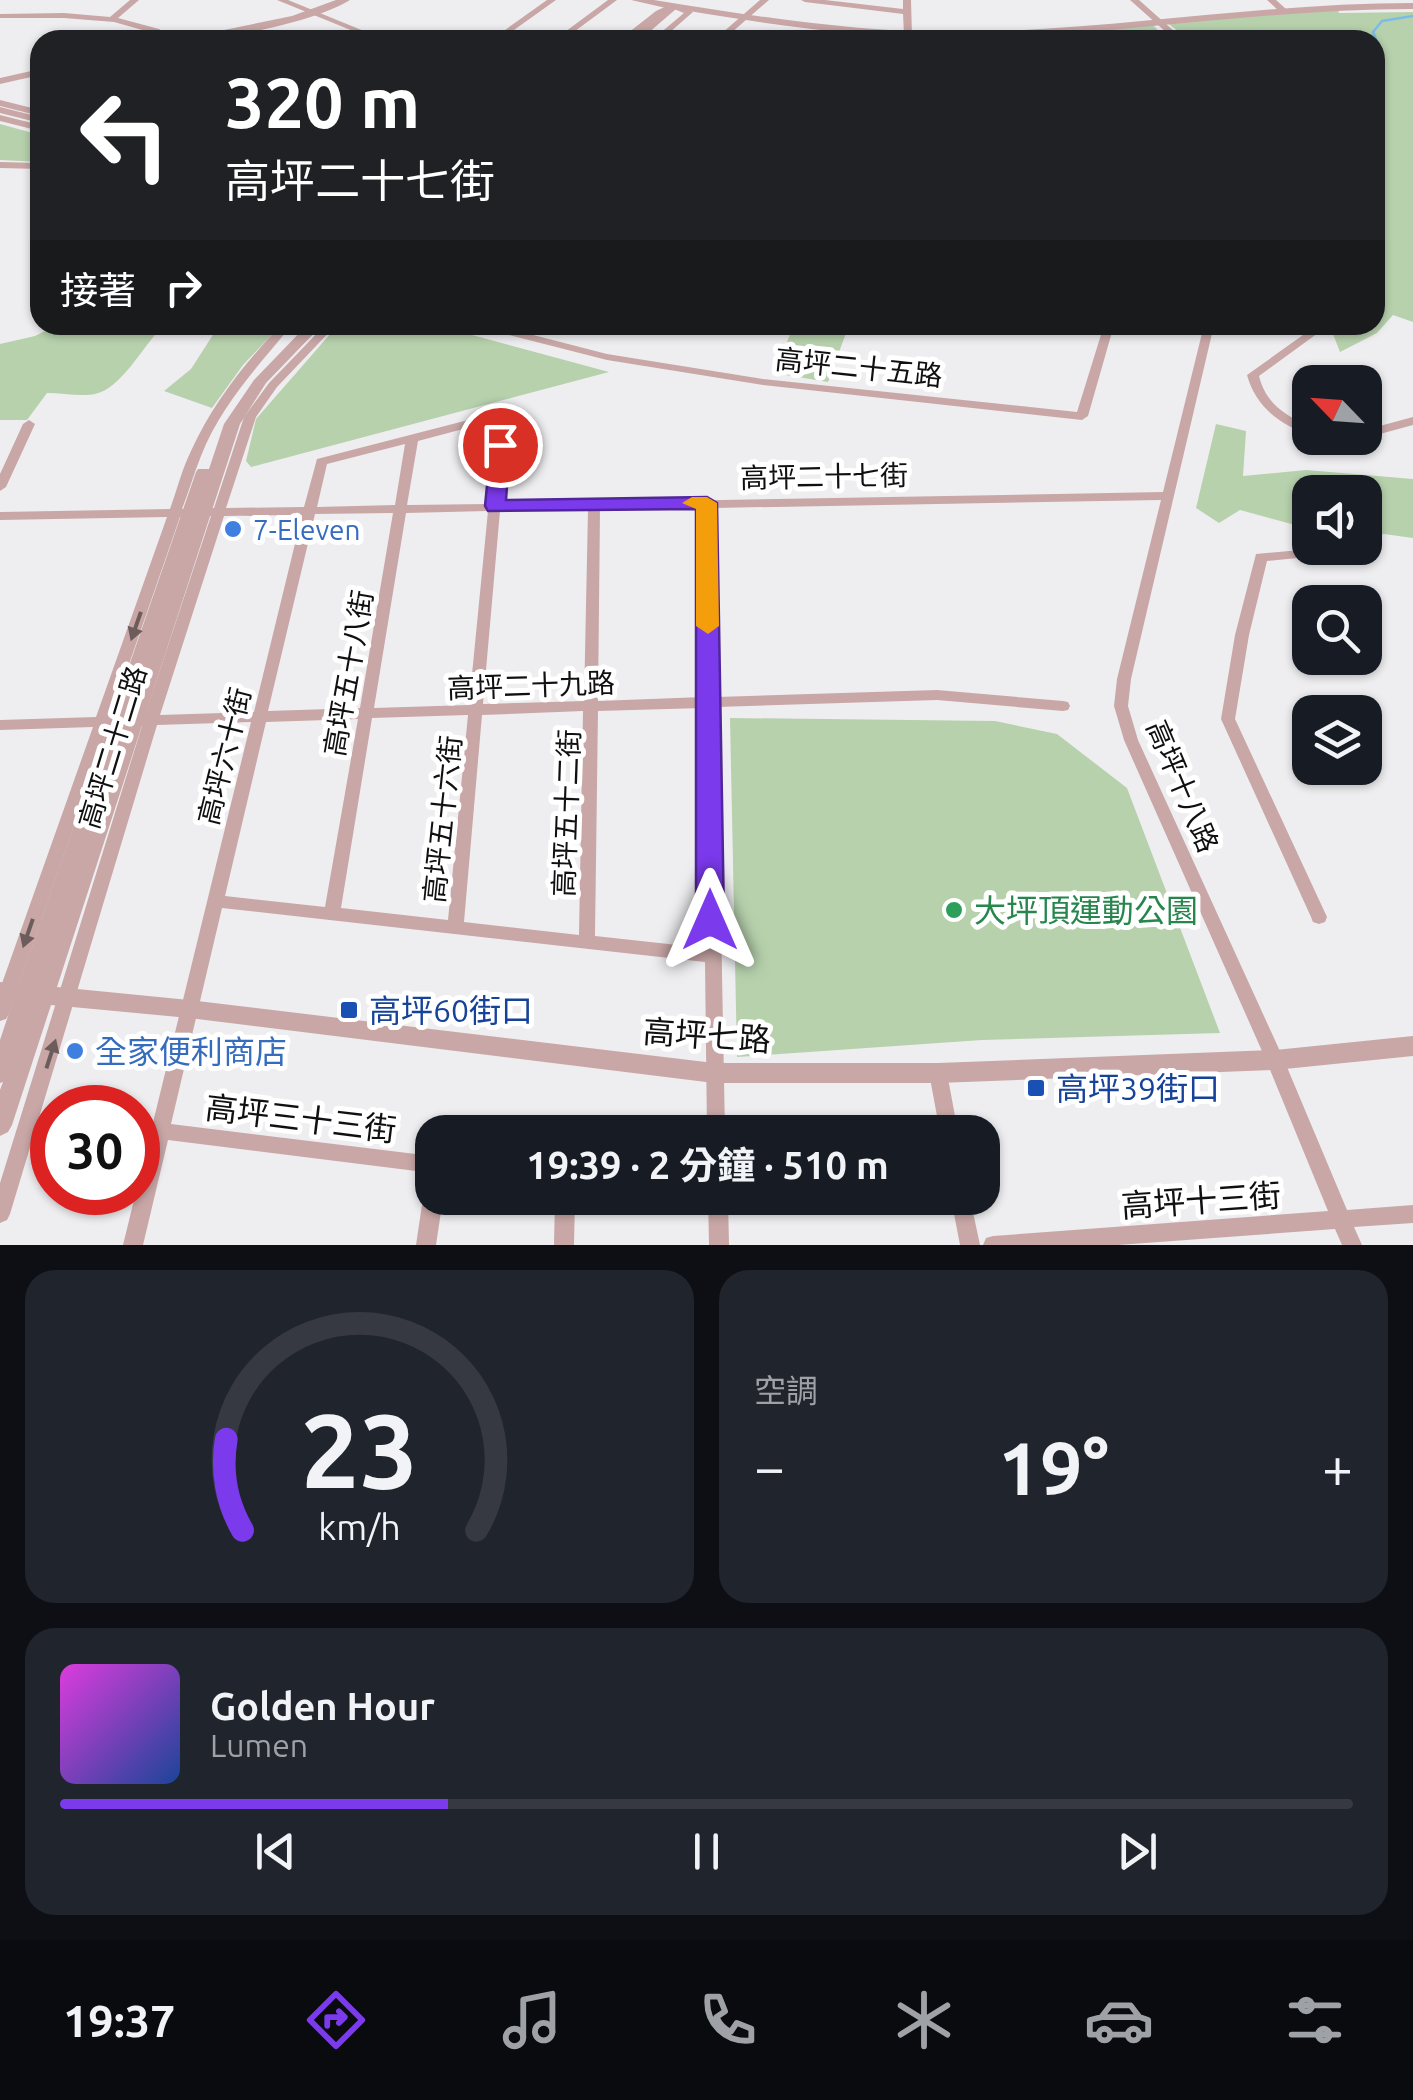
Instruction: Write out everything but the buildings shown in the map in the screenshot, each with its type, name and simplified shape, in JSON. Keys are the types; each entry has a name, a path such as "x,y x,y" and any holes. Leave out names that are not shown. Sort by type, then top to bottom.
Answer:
{"street":[{"path":"111,20 135,0"},
{"path":"281,0 344,30"},
{"path":"234,30 314,15 345,0"},
{"path":"250,30 359,0"},
{"path":"508,30 552,0"},
{"path":"572,30 612,0"},
{"path":"636,0 845,30"},
{"path":"730,30 765,0"},
{"path":"805,0 906,12"},
{"path":"906,30 908,0"},
{"path":"1134,0 1168,30"},
{"path":"1271,0 1282,9"},
{"path":"646,30 674,6"},
{"path":"659,30 680,13 674,6"},
{"path":"636,30 674,6 689,12 668,30"},
{"path":"1056,30 1282,9 1413,6"},
{"path":"0,16 111,20 154,30"},
{"path":"1,80 30,72"},
{"path":"0,106 30,114"},
{"path":"0,118 30,126"},
{"path":"0,165 30,166"},
{"name":"高坪二十二路","path":"196,514 212,417 241,373 278,335"},
{"name":"高坪二十二路","path":"0,1073 19,993 127,721 223,422 250,381 294,335"},
{"name":"高坪二十二路","path":"0,1125 19,993 127,721 196,514 232,424 261,380 305,335"},
{"name":"高坪二十二路","path":"196,514 273,384 321,335"},
{"name":"高坪二十五路","path":"520,335 607,357 763,382 1082,416 1106,335"},
{"name":"高坪十八路","path":"1208,335 1128,664 1122,706 1131,740 1276,1060 1352,1245"},
{"path":"1292,423 1276,416 1256,395 1253,376 1310,335"},
{"name":"高坪六十街","path":"134,1245 321,462 503,415"},
{"name":"高坪五十六街","path":"455,929 503,415"},
{"path":"1382,429 1413,421"},
{"path":"0,487 30,424"},
{"name":"高坪五十八街","path":"332,915 412,440"},
{"name":"高坪二十七街","path":"0,516 1168,496"},
{"path":"707,503 710,956 715,1115"},
{"name":"高坪五十二街","path":"587,943 594,708 594,505"},
{"path":"1292,554 1261,557 1242,635 1228,719 1319,917"},
{"name":"高坪二十九路","path":"0,725 937,695 1063,706"},
{"name":"高坪二十二路","path":"0,1214 68,998 127,721"},
{"path":"215,901 710,956"},
{"name":"高坪二十二路","path":"0,1014 19,993"},
{"name":"高坪七路","path":"19,993 189,1009 714,1073 938,1073 1276,1060 1413,1046"},
{"path":"938,1073 946,1115"},
{"name":"高坪三十三街","path":"162,1131 415,1162"},
{"name":"高坪十三街","path":"993,1245 1413,1214"},
{"path":"426,1245 430,1215"},
{"path":"564,1245 565,1215"},
{"path":"718,1215 719,1245"},
{"path":"964,1215 970,1245"}],"green space":[{"path":"1338,9 1339,13 1413,12 1413,322 1393,315 1385,324 1385,30 1177,30 1166,22"},
{"path":"1153,25 1158,30 1074,30"},
{"path":"0,124 30,132 30,162 0,160"},
{"path":"156,335 123,375 105,390 84,395 47,393 27,420 0,420 0,344 35,336"},
{"path":"213,335 272,335 243,365 212,408 164,391 191,369"},
{"path":"329,335 472,335 609,372 251,467 246,461 256,419"},
{"path":"790,335 845,335 828,382 774,373"},
{"path":"1333,335 1373,335 1340,352"},
{"path":"1216,424 1246,431 1243,476 1306,470 1365,475 1292,475 1292,524 1240,510 1219,523 1196,508"},
{"path":"1382,476 1413,479 1413,538 1384,534"},
{"name":"大坪頂運動公園","path":"730,718 995,721 1057,734 1127,788 1220,1033 982,1040 737,1057"}],"waterway":[{"path":"1375,30 1382,21 1413,16"}],"slow traffic":[{"path":"692,503 707,503 708,626"}],"place":[{"name":"7-Eleven","path":"233,529"},
{"name":"大坪頂運動公園","path":"954,910"},
{"name":"高坪60街口","path":"349,1010"},
{"name":"全家便利商店","path":"75,1051"},
{"name":"高坪39街口","path":"1036,1088"}],"route":[{"path":"500,445 495,506 707,503 710,920"}]}
